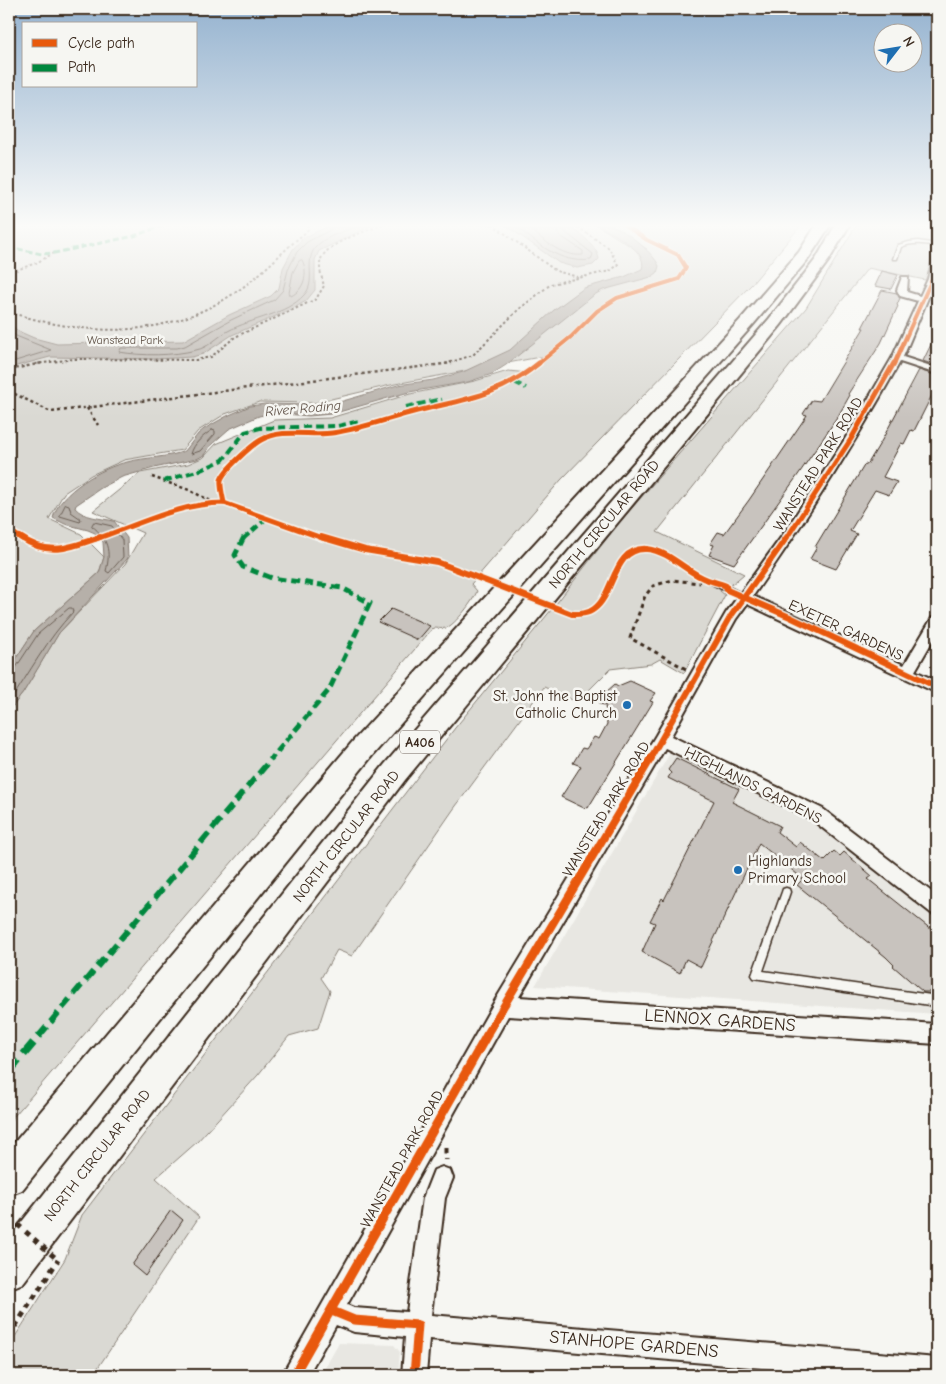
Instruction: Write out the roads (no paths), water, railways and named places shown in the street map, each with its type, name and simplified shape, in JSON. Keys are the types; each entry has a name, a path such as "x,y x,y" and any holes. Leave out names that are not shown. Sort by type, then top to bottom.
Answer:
{"highway":[{"name":"NORTH CIRCULAR ROAD","path":"9,1177 363,748 775,289"},
{"name":"NORTH CIRCULAR ROAD","path":"9,1269 395,772 775,322 800,289"}],"street":[{"path":"902,289 903,294 924,299"},
{"name":"WANSTEAD PARK ROAD","path":"294,1375 332,1311 503,1006 744,597 786,539 851,439 897,358 928,289"},
{"path":"897,358 937,370"},
{"name":"EXETER GARDENS","path":"744,597 937,686"},
{"path":"906,672 937,622"},
{"name":"HIGHLANDS GARDENS","path":"662,739 817,814 937,907"},
{"name":"LENNOX GARDENS","path":"503,1006 937,1034"},
{"path":"414,1375 418,1325 434,1198 442,1178"},
{"name":"STANHOPE GARDENS","path":"332,1311 354,1320 937,1371"}],"lane":[{"path":"709,580 744,597"},
{"path":"786,892 757,975 931,1000 937,1006"}],"water":[{"path":"278,289 315,289 306,301 292,309 232,335 203,354 192,357 156,359 50,357 9,368 9,323 18,331 34,338 57,344 183,341 229,315 271,296"},
{"name":"River Roding","path":"583,289 608,289 594,295 492,374 468,382 409,392 332,414 309,416 272,413 259,416 229,429 212,444 204,455 197,459 122,477 101,488 76,505 75,508 83,514 114,521 127,538 128,558 59,633 23,693 9,711 9,669 34,631 99,573 104,557 103,542 95,533 65,524 53,518 57,508 64,499 83,482 117,465 185,451 204,429 250,406 336,403 398,385 433,380 463,372 510,350 554,310"}],"place":[{"name":"St. John the Baptist Catholic Church","path":"627,705"},
{"name":"Highlands Primary School","path":"738,870"}],"park label":[{"name":"Wanstead Park","path":"125,340"}]}
